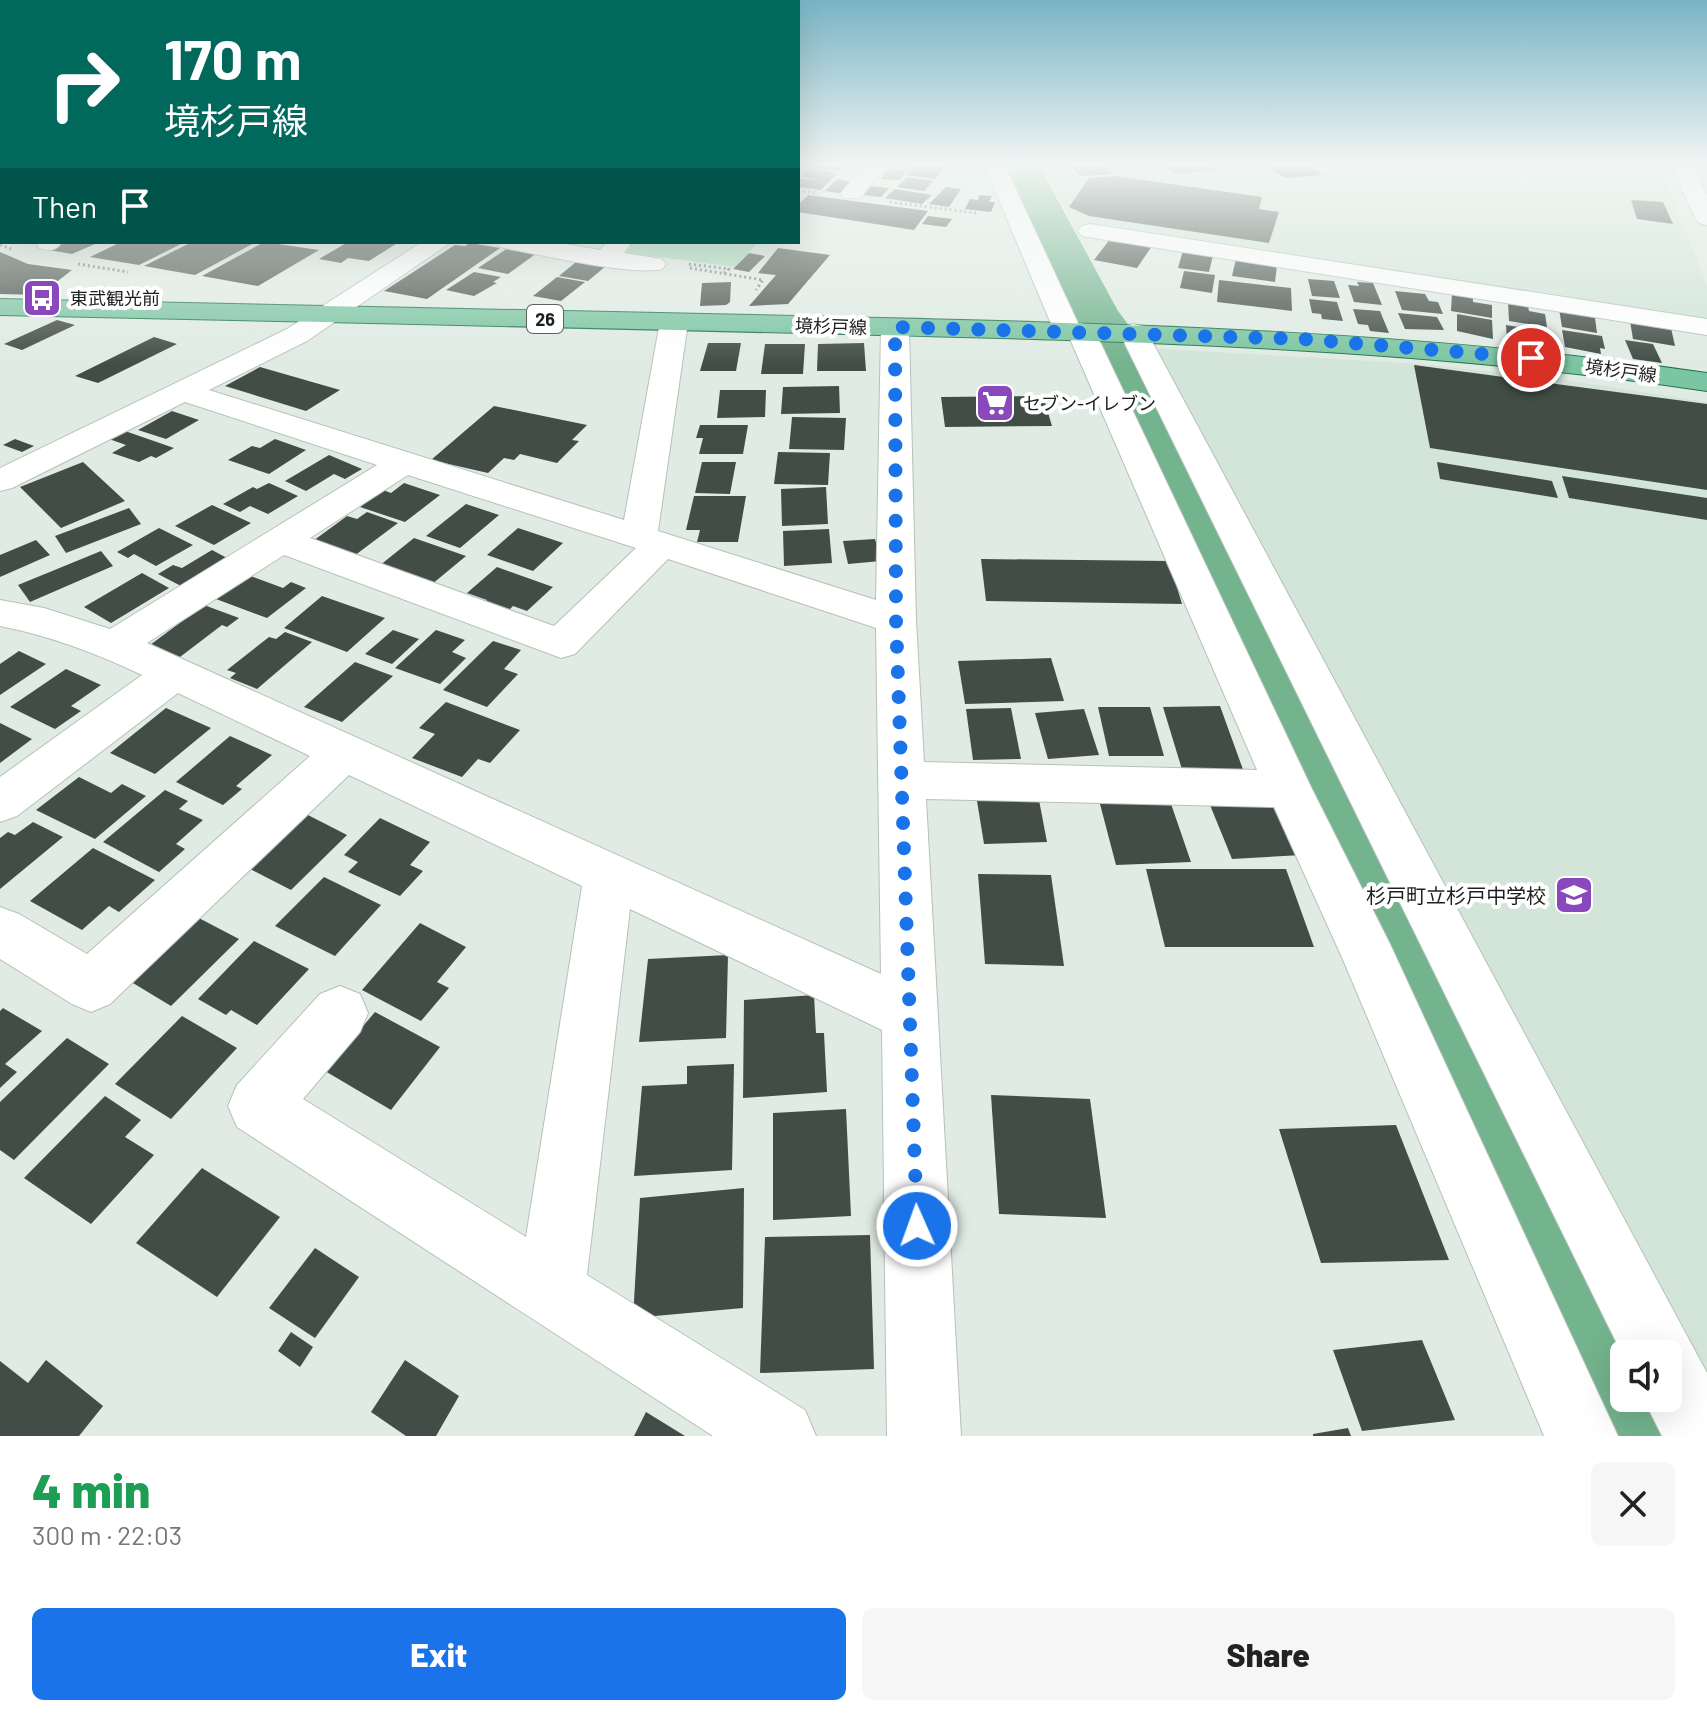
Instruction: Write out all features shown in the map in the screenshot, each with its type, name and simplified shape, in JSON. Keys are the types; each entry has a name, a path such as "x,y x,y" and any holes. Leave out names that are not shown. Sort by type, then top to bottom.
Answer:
{"main road":[{"name":"境杉戸線","path":"0,307 1098,331 1302,339 1464,350 1707,382"}],"street":[{"path":"1028,231 1098,331 1651,1340"},
{"path":"1090,231 1707,327"},
{"path":"0,481 297,335 436,244"},
{"path":"535,244 613,250 653,264"},
{"path":"280,540 561,644 651,539 674,322"},
{"path":"895,327 896,620 924,1436"},
{"path":"1098,331 1289,789 1371,962 1581,1436"},
{"path":"182,391 896,620"},
{"path":"114,645 402,464"},
{"path":"0,613 44,621 114,645 910,1015"},
{"path":"0,803 175,673"},
{"path":"0,931 91,986 345,751"},
{"path":"902,780 1289,789"},
{"path":"551,1291 609,873"},
{"path":"340,1013 258,1106 779,1436"},
{"path":"1682,1399 1701,1436"}],"path":[{"path":"653,264 763,280 743,306 738,323"}],"shaded area":[{"path":"1113,231 1686,231 1707,285 1707,323"},
{"name":"杉戸町立杉戸中学校","path":"1147,348 1420,364 1565,380 1707,402 1707,1389"}],"green space":[{"path":"631,244 757,244 734,267 623,252"}],"building":[{"path":"1189,231 1273,231 1269,243"},
{"path":"1110,239 1152,246 1137,268 1094,260"},
{"path":"62,244 95,244 72,254 49,250"},
{"path":"117,244 181,244 139,265 90,257"},
{"path":"188,244 252,244 195,275 144,266"},
{"path":"260,244 319,250 258,286 202,276"},
{"path":"345,244 396,244 369,261 348,258 341,263 319,259"},
{"path":"476,244 500,248 427,299 384,291 455,245"},
{"path":"1184,247 1214,251 1209,272 1178,268"},
{"path":"508,248 537,253 508,274 478,268"},
{"path":"778,248 830,255 788,304 749,306 776,275 758,273"},
{"path":"0,252 28,264 72,270 40,295 0,294"},
{"path":"749,253 765,256 749,272 733,269"},
{"path":"1236,259 1277,265 1275,282 1232,276"},
{"path":"576,262 606,266 588,281 559,276"},
{"path":"1184,271 1215,275 1212,293 1180,288"},
{"path":"474,272 501,277 493,282 497,283 474,296 446,290"},
{"path":"557,277 585,282 561,301 533,296"},
{"path":"1308,279 1334,281 1340,298 1312,296"},
{"path":"1219,280 1291,288 1292,311 1217,302"},
{"path":"731,282 730,302 726,305 700,306 702,283"},
{"path":"1357,282 1373,283 1382,305 1354,302 1348,285 1359,286"},
{"path":"1395,291 1425,294 1429,301 1438,302 1443,314 1402,310"},
{"path":"1452,293 1473,296 1473,302 1492,305 1492,318 1451,311"},
{"path":"1309,299 1337,302 1343,321 1322,319 1321,314 1312,313"},
{"path":"1508,302 1545,314 1547,327 1509,321"},
{"path":"1353,309 1380,311 1389,333 1370,331 1368,325 1358,324"},
{"path":"1559,309 1595,318 1597,333 1562,327"},
{"path":"1398,313 1437,317 1444,330 1405,329"},
{"path":"1457,314 1492,320 1493,339 1457,331"},
{"path":"57,320 75,325 22,350 4,344"},
{"path":"1630,321 1671,328 1675,346 1633,339"},
{"path":"1506,325 1543,331 1545,347 1507,340"},
{"path":"1562,330 1602,336 1605,349 1600,348 1601,354 1565,347"},
{"path":"154,337 177,344 98,383 75,376"},
{"path":"1625,340 1653,344 1662,363 1633,359"},
{"path":"708,343 741,343 736,371 700,371"},
{"path":"864,343 866,371 817,371 818,344"},
{"path":"765,344 805,344 803,374 761,374"},
{"path":"1414,365 1707,404 1707,490 1430,448"},
{"path":"260,367 340,390 306,411 225,386"},
{"path":"839,386 840,413 781,414 783,387"},
{"path":"720,390 766,390 765,417 717,418"},
{"path":"1043,396 1052,426 945,427 941,397"},
{"path":"494,406 587,425 572,440 579,441 557,463 520,454 514,460 504,458 488,473 431,460"},
{"path":"172,411 199,420 166,439 138,430"},
{"path":"792,417 846,418 844,450 789,449"},
{"path":"700,425 748,425 743,454 699,454 703,438 696,438"},
{"path":"125,431 174,448 156,458 151,456 139,462 112,453 126,445 109,439"},
{"path":"15,439 34,446 22,452 3,445"},
{"path":"275,439 306,450 269,474 228,460 252,446 260,448"},
{"path":"778,452 830,453 828,485 774,484"},
{"path":"329,455 362,469 345,479 334,474 306,491 285,481"},
{"path":"83,462 125,501 61,528 20,487"},
{"path":"702,462 736,462 730,494 695,493"},
{"path":"1437,462 1552,481 1558,498 1440,479"},
{"path":"1562,476 1707,498 1707,520 1569,498"},
{"path":"269,483 298,496 268,514 250,506 240,512 223,504 253,487 257,489"},
{"path":"404,483 440,495 405,522 360,507 383,490 391,493"},
{"path":"826,487 828,524 782,526 781,489"},
{"path":"694,496 746,496 738,542 697,542 700,530 686,530"},
{"path":"466,504 499,515 460,548 426,536"},
{"path":"212,505 251,523 214,545 175,526"},
{"path":"129,508 141,524 66,553 55,536"},
{"path":"367,512 398,523 354,556 313,541 347,516 357,519"},
{"path":"159,528 193,545 156,566 134,554 128,558 117,552"},
{"path":"518,528 563,543 533,571 487,555"},
{"path":"829,529 832,563 784,566 783,531"},
{"path":"414,538 466,556 431,585 379,566"},
{"path":"875,539 881,561 848,564 843,541"},
{"path":"36,540 50,555 0,577 0,555"},
{"path":"212,550 227,558 181,586 158,574 173,565 182,568"},
{"path":"101,551 113,566 30,602 18,585"},
{"path":"981,559 1169,561 1182,604 986,601"},
{"path":"497,567 553,587 527,611 513,606 505,614 482,605 487,600 467,593"},
{"path":"142,573 169,588 111,623 84,607"},
{"path":"248,575 283,588 291,582 306,588 267,618 216,599"},
{"path":"322,596 385,618 347,652 284,628"},
{"path":"204,605 239,618 227,627 222,625 180,657 150,645"},
{"path":"393,630 419,639 392,664 365,654"},
{"path":"436,630 465,640 452,652 466,658 440,684 395,668"},
{"path":"285,632 312,642 257,689 230,678 236,673 227,670 269,637 276,639"},
{"path":"493,641 521,650 504,669 518,674 487,707 443,690"},
{"path":"19,651 46,664 0,695 0,664"},
{"path":"1051,658 1064,701 965,704 958,661"},
{"path":"355,662 393,676 342,722 304,707"},
{"path":"66,669 101,685 71,706 81,711 55,729 10,707"},
{"path":"446,702 520,730 490,763 478,759 462,777 412,758 435,734 419,728"},
{"path":"1220,706 1245,775 1184,776 1163,707"},
{"path":"1098,707 1150,707 1164,756 1109,756"},
{"path":"166,708 211,728 155,774 110,753"},
{"path":"1011,708 1021,759 973,760 966,709"},
{"path":"1084,709 1099,755 1048,759 1035,713"},
{"path":"0,723 32,739 0,763"},
{"path":"230,736 272,755 236,786 242,789 223,805 176,782"},
{"path":"79,777 111,793 122,784 146,796 95,839 36,810"},
{"path":"165,790 188,801 179,809 203,820 176,844 185,849 159,872 103,842"},
{"path":"1039,800 1047,842 984,844 977,801"},
{"path":"1277,800 1302,855 1232,859 1210,805"},
{"path":"1170,801 1191,862 1116,865 1100,804"},
{"path":"308,815 347,835 291,890 250,869"},
{"path":"380,818 430,842 410,865 423,871 400,896 348,872 358,862 344,855"},
{"path":"33,822 63,837 0,889 0,838 8,832 15,835"},
{"path":"93,848 155,880 119,912 109,906 82,930 30,901"},
{"path":"1146,869 1286,869 1314,947 1165,947"},
{"path":"978,874 1051,875 1064,966 985,964"},
{"path":"324,877 381,905 335,956 275,926"},
{"path":"195,916 239,939 171,1006 128,980"},
{"path":"420,923 466,947 437,982 449,988 421,1021 362,990"},
{"path":"254,941 309,969 257,1025 231,1010 226,1015 198,999"},
{"path":"728,955 726,1038 639,1042 648,959"},
{"path":"814,995 816,1033 824,1033 827,1092 743,1098 744,1000"},
{"path":"3,1008 42,1031 5,1064 17,1072 0,1088 0,1011"},
{"path":"375,1012 440,1047 391,1110 325,1071"},
{"path":"182,1016 237,1048 171,1119 115,1084"},
{"path":"67,1038 109,1064 14,1160 0,1150 0,1102"},
{"path":"734,1064 732,1170 634,1176 642,1086 687,1084 687,1066"},
{"path":"991,1095 1090,1099 1106,1218 999,1214"},
{"path":"105,1096 141,1120 125,1137 154,1155 91,1224 24,1178"},
{"path":"846,1109 851,1216 773,1220 773,1113"},
{"path":"1396,1125 1449,1260 1321,1263 1279,1129"},
{"path":"202,1168 280,1217 217,1297 136,1243"},
{"path":"744,1188 743,1308 633,1318 640,1198"},
{"path":"870,1235 874,1369 760,1373 765,1237"},
{"path":"315,1248 359,1277 315,1338 269,1308"},
{"path":"291,1332 313,1347 300,1367 278,1351"},
{"path":"1422,1340 1455,1420 1362,1431 1333,1350"},
{"path":"46,1360 103,1406 79,1436 0,1436 0,1361 28,1383"},
{"path":"405,1360 459,1396 436,1436 406,1436 371,1412"},
{"path":"646,1412 685,1436 634,1436"},
{"path":"1348,1428 1351,1436 1313,1436 1313,1434"}],"waterway":[{"path":"1049,231 1092,317 1116,348 1641,1436"}],"place":[{"name":"東武観光前","path":"42,298"},
{"name":"セブン-イレブン","path":"995,403"},
{"name":"杉戸町立杉戸中学校","path":"1574,895"}],"route":[{"path":"917,1226 896,620 895,327 1302,339 1464,350 1531,358"}]}
